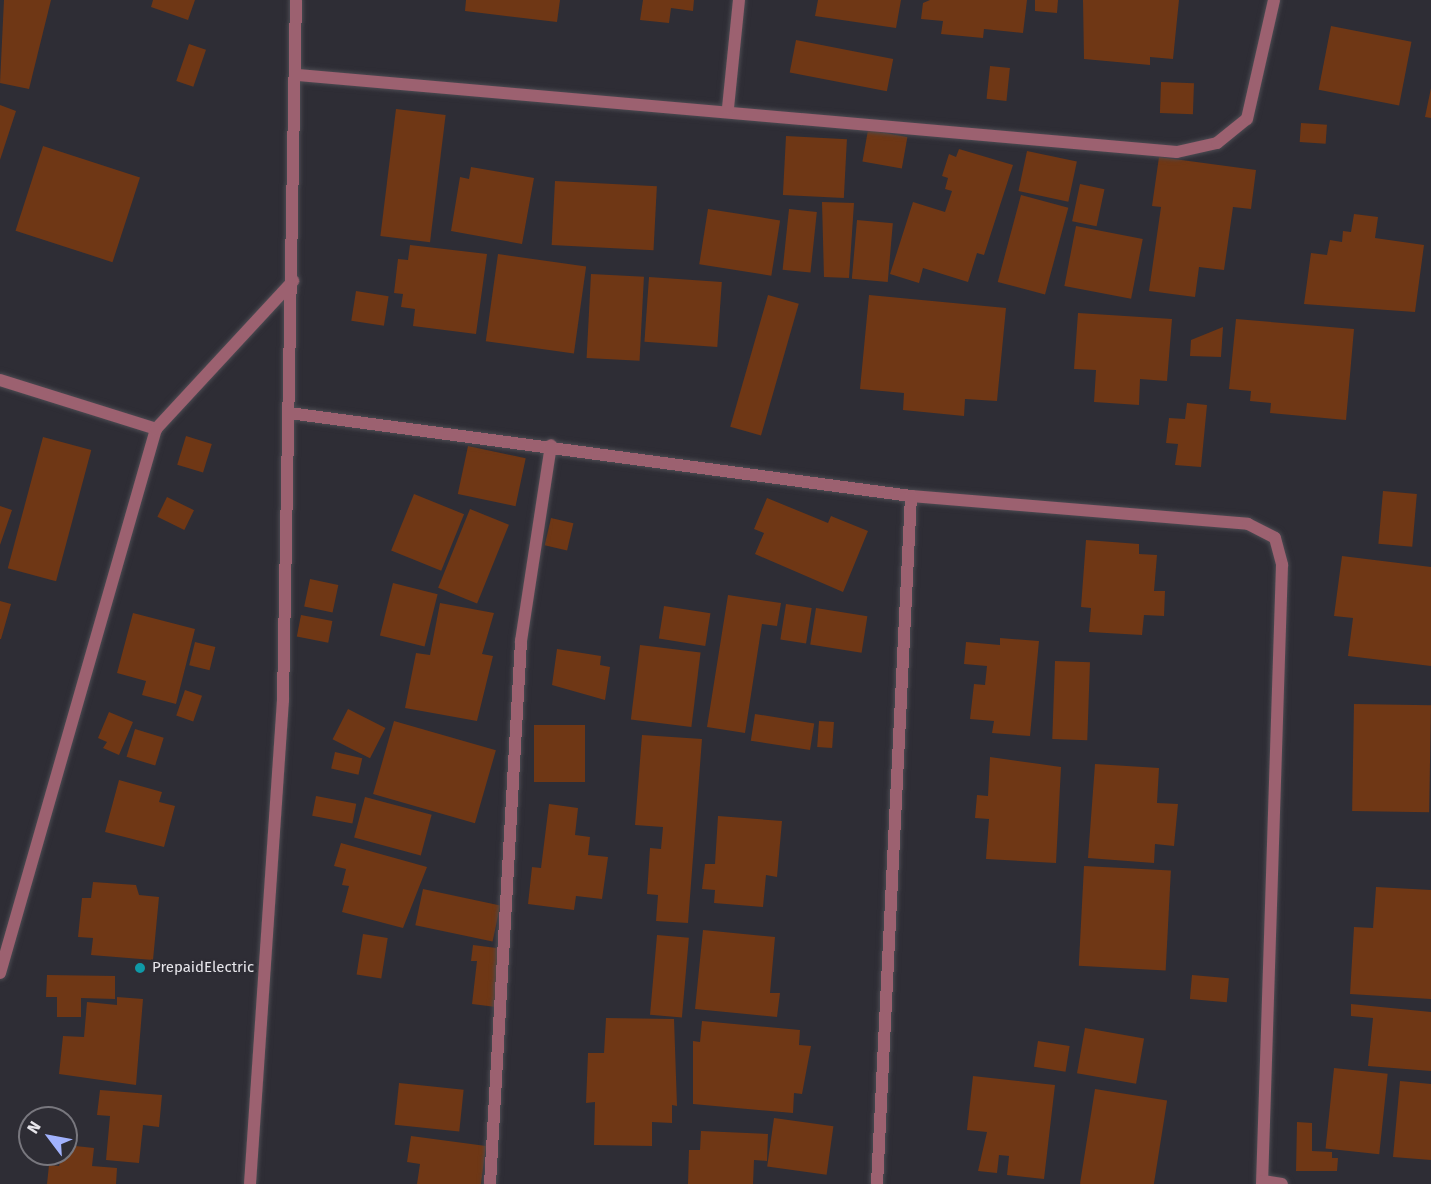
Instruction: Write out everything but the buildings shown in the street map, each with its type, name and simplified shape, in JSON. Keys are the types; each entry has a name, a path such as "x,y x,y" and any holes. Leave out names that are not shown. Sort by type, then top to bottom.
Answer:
{"street":[{"path":"250,1184 283,700 298,75 296,0"},
{"path":"728,108 739,0"},
{"path":"298,75 728,108 1177,152 1217,143 1247,119 1274,0"},
{"path":"0,973 156,429 293,281"},
{"path":"0,380 156,429"},
{"path":"289,413 551,445 911,496 1248,524 1275,538 1282,565 1262,1183 1282,1184"},
{"path":"490,1184 521,641 551,445"},
{"path":"877,1184 911,496"}],"place":[{"name":"PrepaidElectric","path":"140,968"}]}
